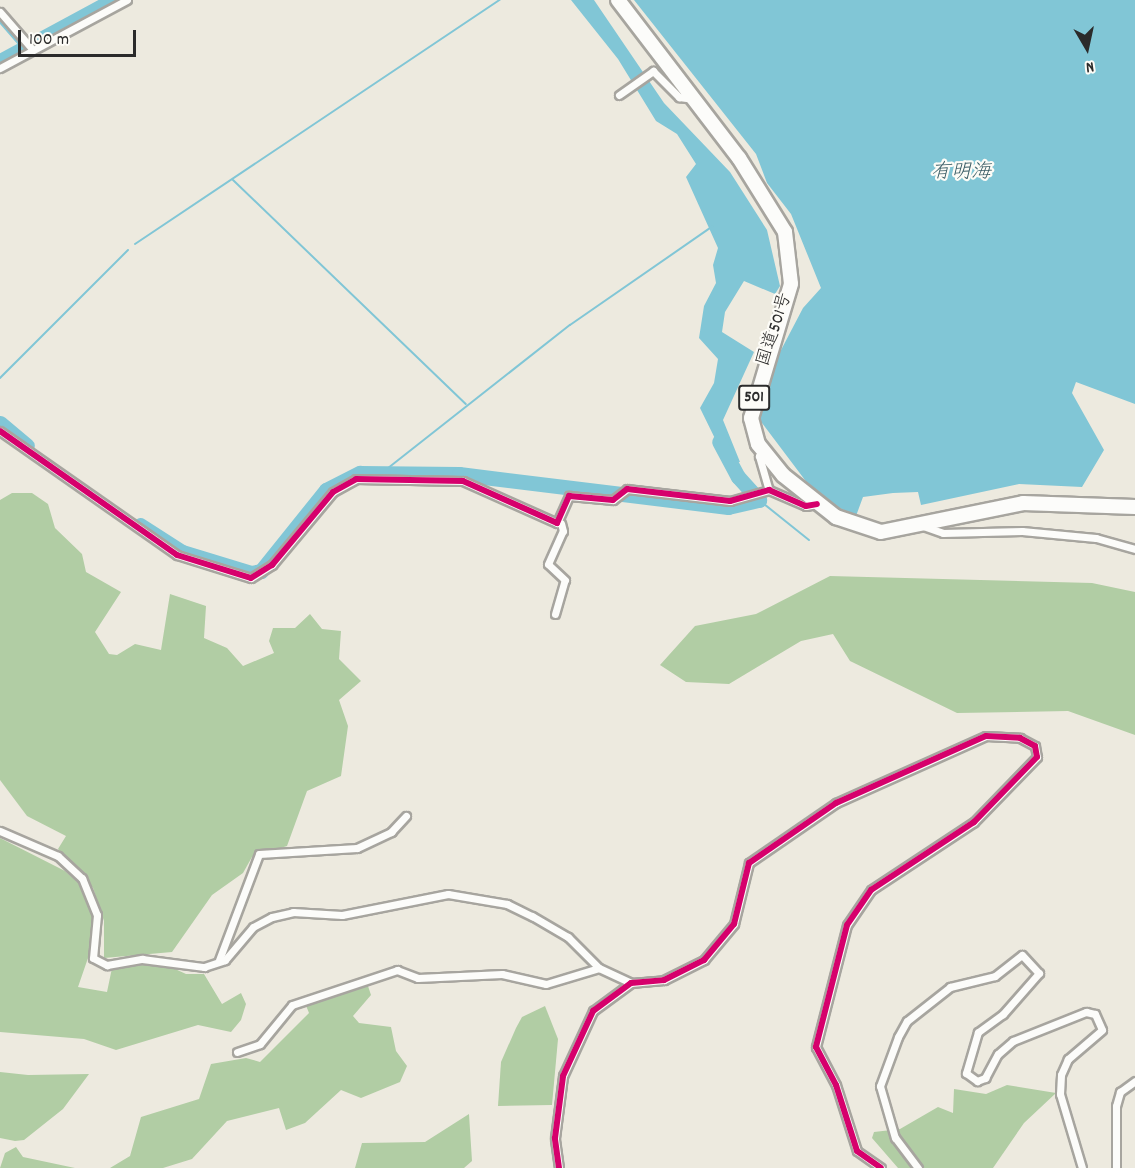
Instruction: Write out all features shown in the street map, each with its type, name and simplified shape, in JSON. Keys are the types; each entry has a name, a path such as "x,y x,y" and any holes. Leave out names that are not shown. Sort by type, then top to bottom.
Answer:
{"highway":[{"name":"国道501号","path":"618,0 768,200 790,251 788,298 752,406 762,451"},
{"path":"762,451 817,504 868,530 923,526 1023,503 1135,507"}],"street":[{"path":"0,68 31,47 127,0"},
{"path":"0,12 31,47"},
{"path":"619,95 650,72 659,72 686,101 694,99"},
{"path":"0,431 177,555 251,578 272,565 333,492 356,479 463,481 561,523"},
{"path":"762,451 759,456 766,491"},
{"path":"555,614 565,580 548,564 563,531 561,523 569,496 620,494 738,501 766,491 806,506 817,504"},
{"path":"923,526 943,533 1022,531 1096,538 1135,549"},
{"path":"0,831 58,856 88,885 97,915 91,951 98,962 142,959 197,968 219,960 252,927 272,917 293,912 342,915 448,894 507,904 532,916 568,937 598,968 631,983 664,980 704,960 734,924 749,862 823,810 986,736 1020,738 1035,746 1037,758 974,822 872,890 847,925 816,1047 836,1085 857,1151 881,1168"},
{"path":"219,960 259,854 357,848 391,832 406,816"},
{"path":"918,1168 895,1138 879,1086 898,1037 907,1021 950,987 995,976 1022,955 1039,973 1004,1014 978,1032 966,1073 977,1080 985,1078 998,1054 1013,1041 1086,1012 1095,1014 1102,1030 1068,1059 1061,1075 1060,1094 1082,1168"},
{"path":"237,1052 260,1044 292,1005 397,970 418,978 502,974 546,984 598,968"},
{"path":"559,1168 555,1138 563,1076 593,1011 631,983"},
{"path":"1116,1168 1119,1092 1135,1080"}],"green space":[{"path":"12,493 32,493 48,504 55,528 82,554 86,572 121,592 95,632 109,654 117,655 135,644 161,650 170,594 206,606 204,638 227,648 243,666 274,653 269,641 273,628 295,628 310,614 322,629 341,631 339,659 361,681 339,700 348,726 341,776 307,791 287,846 252,857 243,873 212,895 172,952 104,958 104,921 93,888 58,849 66,836 27,816 0,780 0,500"},
{"path":"830,576 1092,583 1135,592 1135,735 1068,711 957,713 850,661 833,634 801,641 729,684 686,682 660,665 695,626 756,614"},
{"path":"0,838 65,871 90,893 98,929 78,987 107,992 112,968 162,963 186,974 204,974 222,1004 241,993 246,1004 241,1020 231,1032 198,1025 116,1050 84,1039 0,1032"},
{"path":"368,986 371,995 353,1016 359,1023 391,1027 396,1051 407,1066 400,1082 361,1098 341,1090 305,1123 286,1130 279,1108 227,1121 192,1159 163,1168 110,1168 130,1156 141,1117 199,1099 211,1064 246,1058 260,1062 309,1013 305,1003"},
{"path":"545,1006 558,1039 552,1105 498,1106 501,1062 516,1028 522,1017"},
{"path":"0,1072 28,1075 89,1074 63,1109 24,1140 15,1141 0,1138"},
{"path":"1007,1085 1056,1093 1024,1123 993,1168 898,1168 872,1138 874,1132 900,1129 938,1107 953,1113 954,1089 986,1094"},
{"path":"469,1114 472,1161 464,1168 355,1168 362,1143 425,1142"},
{"path":"16,1147 23,1157 75,1168 0,1168 5,1153"}],"water":[{"path":"571,0 594,0 664,103 730,172 767,230 780,286 775,294 744,281 725,312 722,332 754,352 723,420 740,462 726,461 700,408 714,383 718,359 699,338 704,306 716,283 713,265 718,248 686,177 696,164 677,134 656,121 618,59"},
{"name":"有明海","path":"634,0 1135,0 1135,404 1076,382 1072,393 1104,450 1082,487 1019,484 921,505 918,492 893,493 863,497 856,516 823,500 811,488 759,419 769,373 803,308 821,288 791,214 767,183 756,154"}],"waterway":[{"path":"0,61 113,0"},
{"path":"135,244 500,0"},
{"path":"0,18 25,47"},
{"path":"233,180 466,404"},
{"path":"383,472 570,325 713,226"},
{"path":"0,378 128,250"},
{"path":"0,423 27,446"},
{"path":"140,525 182,552 251,573 261,571 326,490 360,473 459,474 728,507 759,500 738,477 719,442"},
{"path":"759,500 809,540"}],"cycle path":[{"path":"0,431 177,555 251,578 272,565 333,492 356,479 463,481 557,523 569,496 613,500 627,489 730,501 769,490 806,506 817,504"},
{"path":"559,1168 555,1138 563,1076 593,1011 631,983 664,980 704,960 734,924 749,863 836,803 986,736 1020,738 1035,746 1037,757 974,822 871,890 847,925 816,1047 836,1085 857,1151 881,1168"}]}
